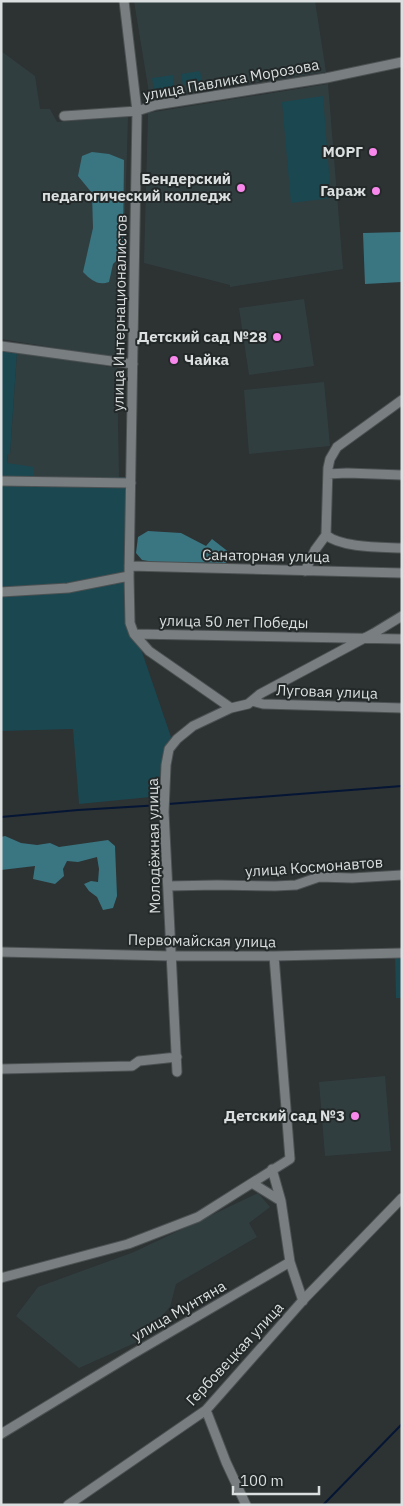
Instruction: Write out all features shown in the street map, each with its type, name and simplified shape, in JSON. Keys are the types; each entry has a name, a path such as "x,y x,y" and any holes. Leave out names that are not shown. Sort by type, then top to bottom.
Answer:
{"street":[{"name":"улица Интернационалистов","path":"124,1 137,111 129,571"},
{"name":"улица Павлика Морозова","path":"64,116 137,111 156,105 326,78 402,62"},
{"path":"1,346 133,364"},
{"path":"305,571 315,550 326,535 330,459 337,448 402,400"},
{"path":"328,471 402,475"},
{"path":"1,481 131,483"},
{"path":"326,535 334,541 372,547 402,548"},
{"path":"129,571 130,623 134,634 150,651 231,708"},
{"name":"Санаторная улица","path":"1,592 68,588 129,571 402,573"},
{"name":"Молодёжная улица","path":"177,1072 164,812 166,764 169,749 193,726 231,708 248,704 260,694 402,616"},
{"name":"улица 50 лет Победы","path":"134,634 402,639"},
{"name":"Луговая улица","path":"252,700 263,704 402,708"},
{"name":"улица Космонавтов","path":"168,886 275,886 296,885 318,877 352,878 402,875"},
{"name":"Первомайская улица","path":"1,952 171,956 402,953"},
{"path":"1,1278 128,1244 198,1217 290,1159 274,956"},
{"path":"1,1069 132,1066 139,1061 177,1057"},
{"path":"272,1169 281,1201 290,1262 303,1300"},
{"path":"252,1182 281,1201"},
{"name":"Гербовецкая улица","path":"68,1505 206,1410 303,1300 402,1198"},
{"name":"улица Мунтяна","path":"1,1434 290,1262"},
{"path":"206,1410 226,1462 246,1505"}],"shaded area":[{"path":"134,1 315,1 326,72 150,99"},
{"path":"1,51 35,76 40,109 50,109 57,122 128,117 124,246 126,346 113,357 1,339"},
{"path":"200,71 202,82 183,85 181,74"},
{"path":"173,75 174,87 154,90 152,78"},
{"name":"Бендерский педагогический колледж","path":"328,84 343,269 230,287 230,285 144,263 148,113"},
{"path":"323,96 331,198 291,203 282,102"},
{"path":"92,152 109,154 124,160 123,241 119,258 113,264 109,282 105,283 95,282 83,272 93,228 92,193 78,176 82,156"},
{"path":"402,232 402,282 365,284 363,233"},
{"name":"Детский сад №28","path":"304,299 314,366 249,375 239,308"},
{"path":"1,350 17,352 10,454 8,454 7,463 34,467 34,477 126,477 127,630 141,649 171,737 163,753 161,796 79,804 73,729 1,731"},
{"path":"17,352 117,368 119,477 33,477 7,463 8,454 10,454"},
{"path":"324,382 330,446 249,454 244,390"},
{"path":"148,531 181,533 206,546 212,539 230,553 226,563 154,562 142,560 136,553 138,537"},
{"path":"5,836 21,843 37,845 50,843 59,847 108,840 115,846 117,896 113,908 103,910 97,897 84,884 91,881 98,882 99,869 97,857 78,862 67,861 63,869 64,876 55,884 33,879 35,866 1,870 1,837"},
{"path":"395,956 402,956 402,998 396,998"},
{"name":"Детский сад №3","path":"385,1076 391,1151 325,1156 319,1082"},
{"path":"258,1193 270,1207 249,1223 257,1237 176,1284 170,1307 137,1342 79,1368 16,1316 38,1287 134,1252"}],"waterway":[{"path":"168,804 402,786"},
{"path":"1,817 161,805"},
{"path":"323,1505 402,1424"}],"place":[{"name":"МОРГ","path":"373,152"},
{"name":"Бендерский педагогический колледж","path":"241,188"},
{"name":"Гараж","path":"376,191"},
{"name":"Детский сад №28","path":"277,337"},
{"name":"Чайка","path":"174,360"},
{"name":"Детский сад №3","path":"355,1116"}]}
